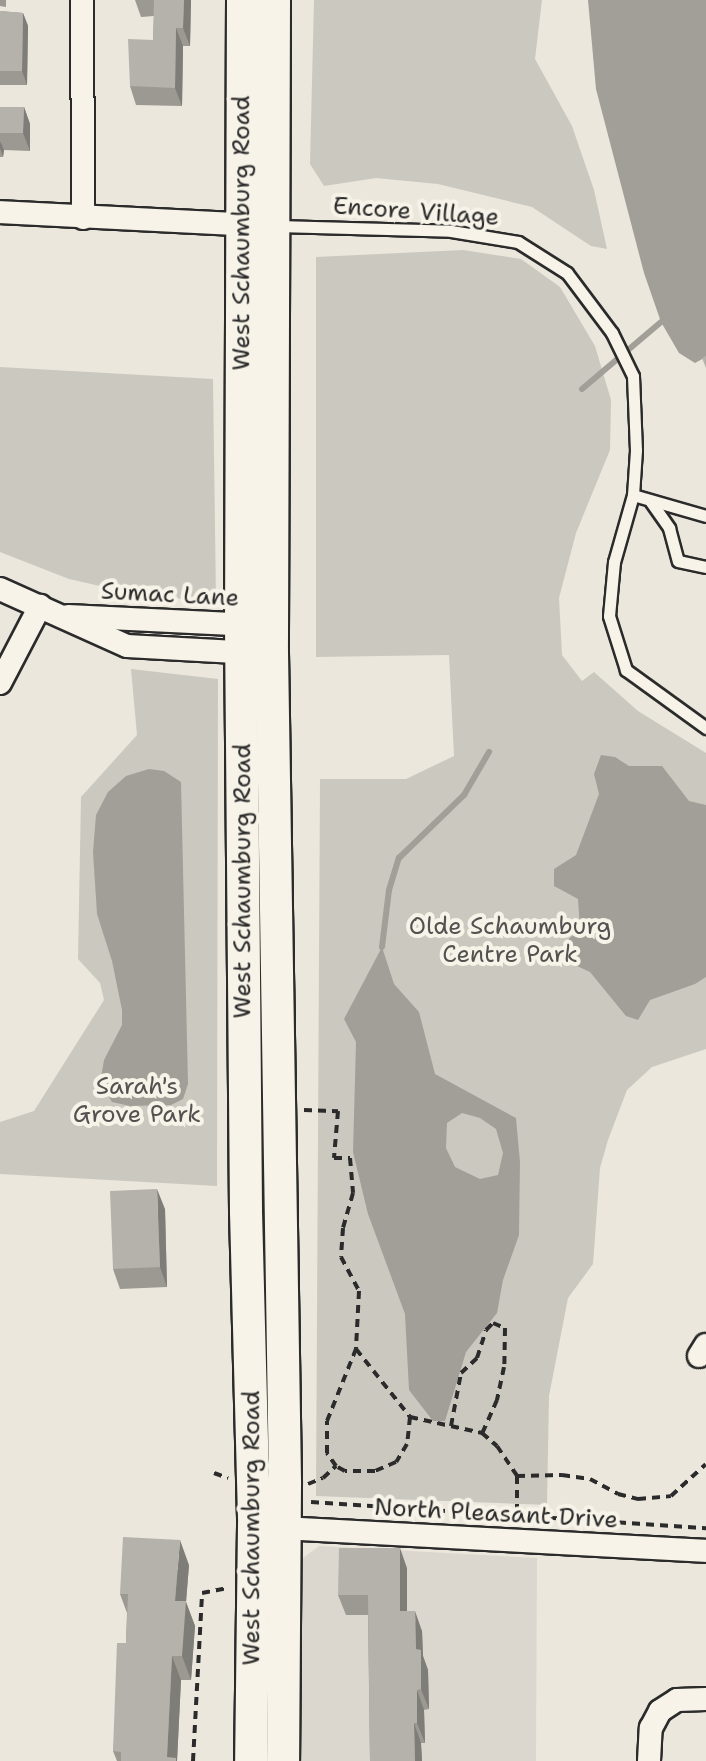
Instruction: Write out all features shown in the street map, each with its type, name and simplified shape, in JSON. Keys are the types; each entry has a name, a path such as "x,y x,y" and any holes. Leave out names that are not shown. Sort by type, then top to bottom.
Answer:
{"main road":[{"name":"West Schaumburg Road","path":"243,0 257,225 256,639 246,1212 254,1526 251,1761"},
{"name":"West Schaumburg Road","path":"257,225 274,0"},
{"name":"West Schaumburg Road","path":"256,639 284,1528 283,1761"}],"street":[{"path":"82,0 83,218"},
{"path":"0,212 257,225"},
{"name":"Sumac Lane","path":"0,589 66,616 256,639"},
{"path":"0,683 40,606"},
{"name":"North Pleasant Drive","path":"284,1528 706,1551"},
{"path":"649,1761 653,1722 665,1707 677,1700 706,1699"}],"lane":[{"name":"Encore Village","path":"257,225 451,231 518,242 567,273 612,333 633,376 636,450 633,495"},
{"path":"706,516 633,495 614,562 609,616 626,670 706,728"},
{"path":"651,502 669,528 678,561 706,567"}],"path":[{"path":"304,1110 338,1111 334,1158 350,1158 353,1193 346,1213 341,1257 359,1291 356,1349 327,1421 327,1453 336,1466 345,1471 375,1471 396,1462 407,1444 410,1417"},
{"path":"451,1426 461,1373 477,1358 486,1330 493,1323 505,1328 504,1367 497,1400 482,1433"},
{"path":"356,1349 410,1417 482,1433 497,1446 517,1476 517,1514"},
{"path":"517,1476 562,1475 590,1479 618,1494 638,1499 671,1496 706,1464"},
{"path":"336,1466 323,1478 307,1484 310,1502 706,1528"},
{"path":"214,1473 220,1476"},
{"path":"193,1761 202,1593 227,1588"}],"shaded area":[{"path":"588,0 706,0 706,357 695,363 679,353 661,322 644,273 596,89"},
{"path":"601,755 615,757 629,766 662,766 689,801 706,805 706,977 650,1000 638,1020 626,1016 590,972 577,966 563,944 580,929 578,899 554,886 554,869 576,855 599,794 594,774"},
{"path":"149,769 164,771 181,782 188,1084 183,1099 171,1105 130,1106 112,1102 100,1083 104,1060 122,1025 122,1010 112,961 97,914 93,852 96,815 108,792 126,776"},
{"path":"382,947 394,984 419,1012 435,1074 516,1118 520,1162 519,1235 503,1280 497,1313 466,1352 445,1421 433,1421 409,1390 405,1314 368,1214 353,1152 356,1042 344,1019","holes":["462,1113 480,1118 496,1129 503,1153 498,1175 480,1179 455,1167 446,1148 447,1123"]},
{"path":"319,1546 537,1558 536,1761 302,1761 299,1561"}],"green space":[{"path":"314,0 542,0 535,59 572,126 594,190 607,249 591,246 532,207 438,184 376,178 324,186 310,164"},
{"name":"Olde Schaumburg Centre Park","path":"463,250 521,259 560,287 595,346 611,400 610,450 576,533 559,598 562,655 582,681 594,672 638,711 706,753 706,1049 652,1067 627,1090 608,1140 600,1168 593,1264 568,1298 549,1396 547,1505 316,1496 320,779 406,779 454,756 449,655 316,657 316,257"},
{"path":"0,367 213,379 216,602 140,595 69,579 0,552"},
{"name":"Sarah's Grove Park","path":"131,669 218,679 217,1186 0,1174 0,1122 34,1111 104,1000 100,983 78,959 81,797 137,735"}],"building":[{"path":"154,0 184,0 183,28 176,28 175,88 130,86 128,39 153,40"},
{"path":"0,11 23,13 22,71 0,71"},
{"path":"0,107 24,107 23,133 0,133"},
{"path":"157,1189 160,1267 113,1269 110,1191"},
{"path":"123,1537 180,1540 175,1601 186,1601 182,1656 172,1656 167,1757 176,1758 176,1761 121,1761 121,1752 113,1751 117,1643 126,1643 128,1594 120,1594"},
{"path":"339,1548 400,1548 400,1611 415,1611 416,1649 421,1650 421,1689 417,1690 417,1723 414,1723 415,1761 370,1761 368,1595 338,1595"}],"waterway":[{"path":"582,389 661,322"},
{"path":"382,947 389,890 399,858 464,795 489,752"}]}
